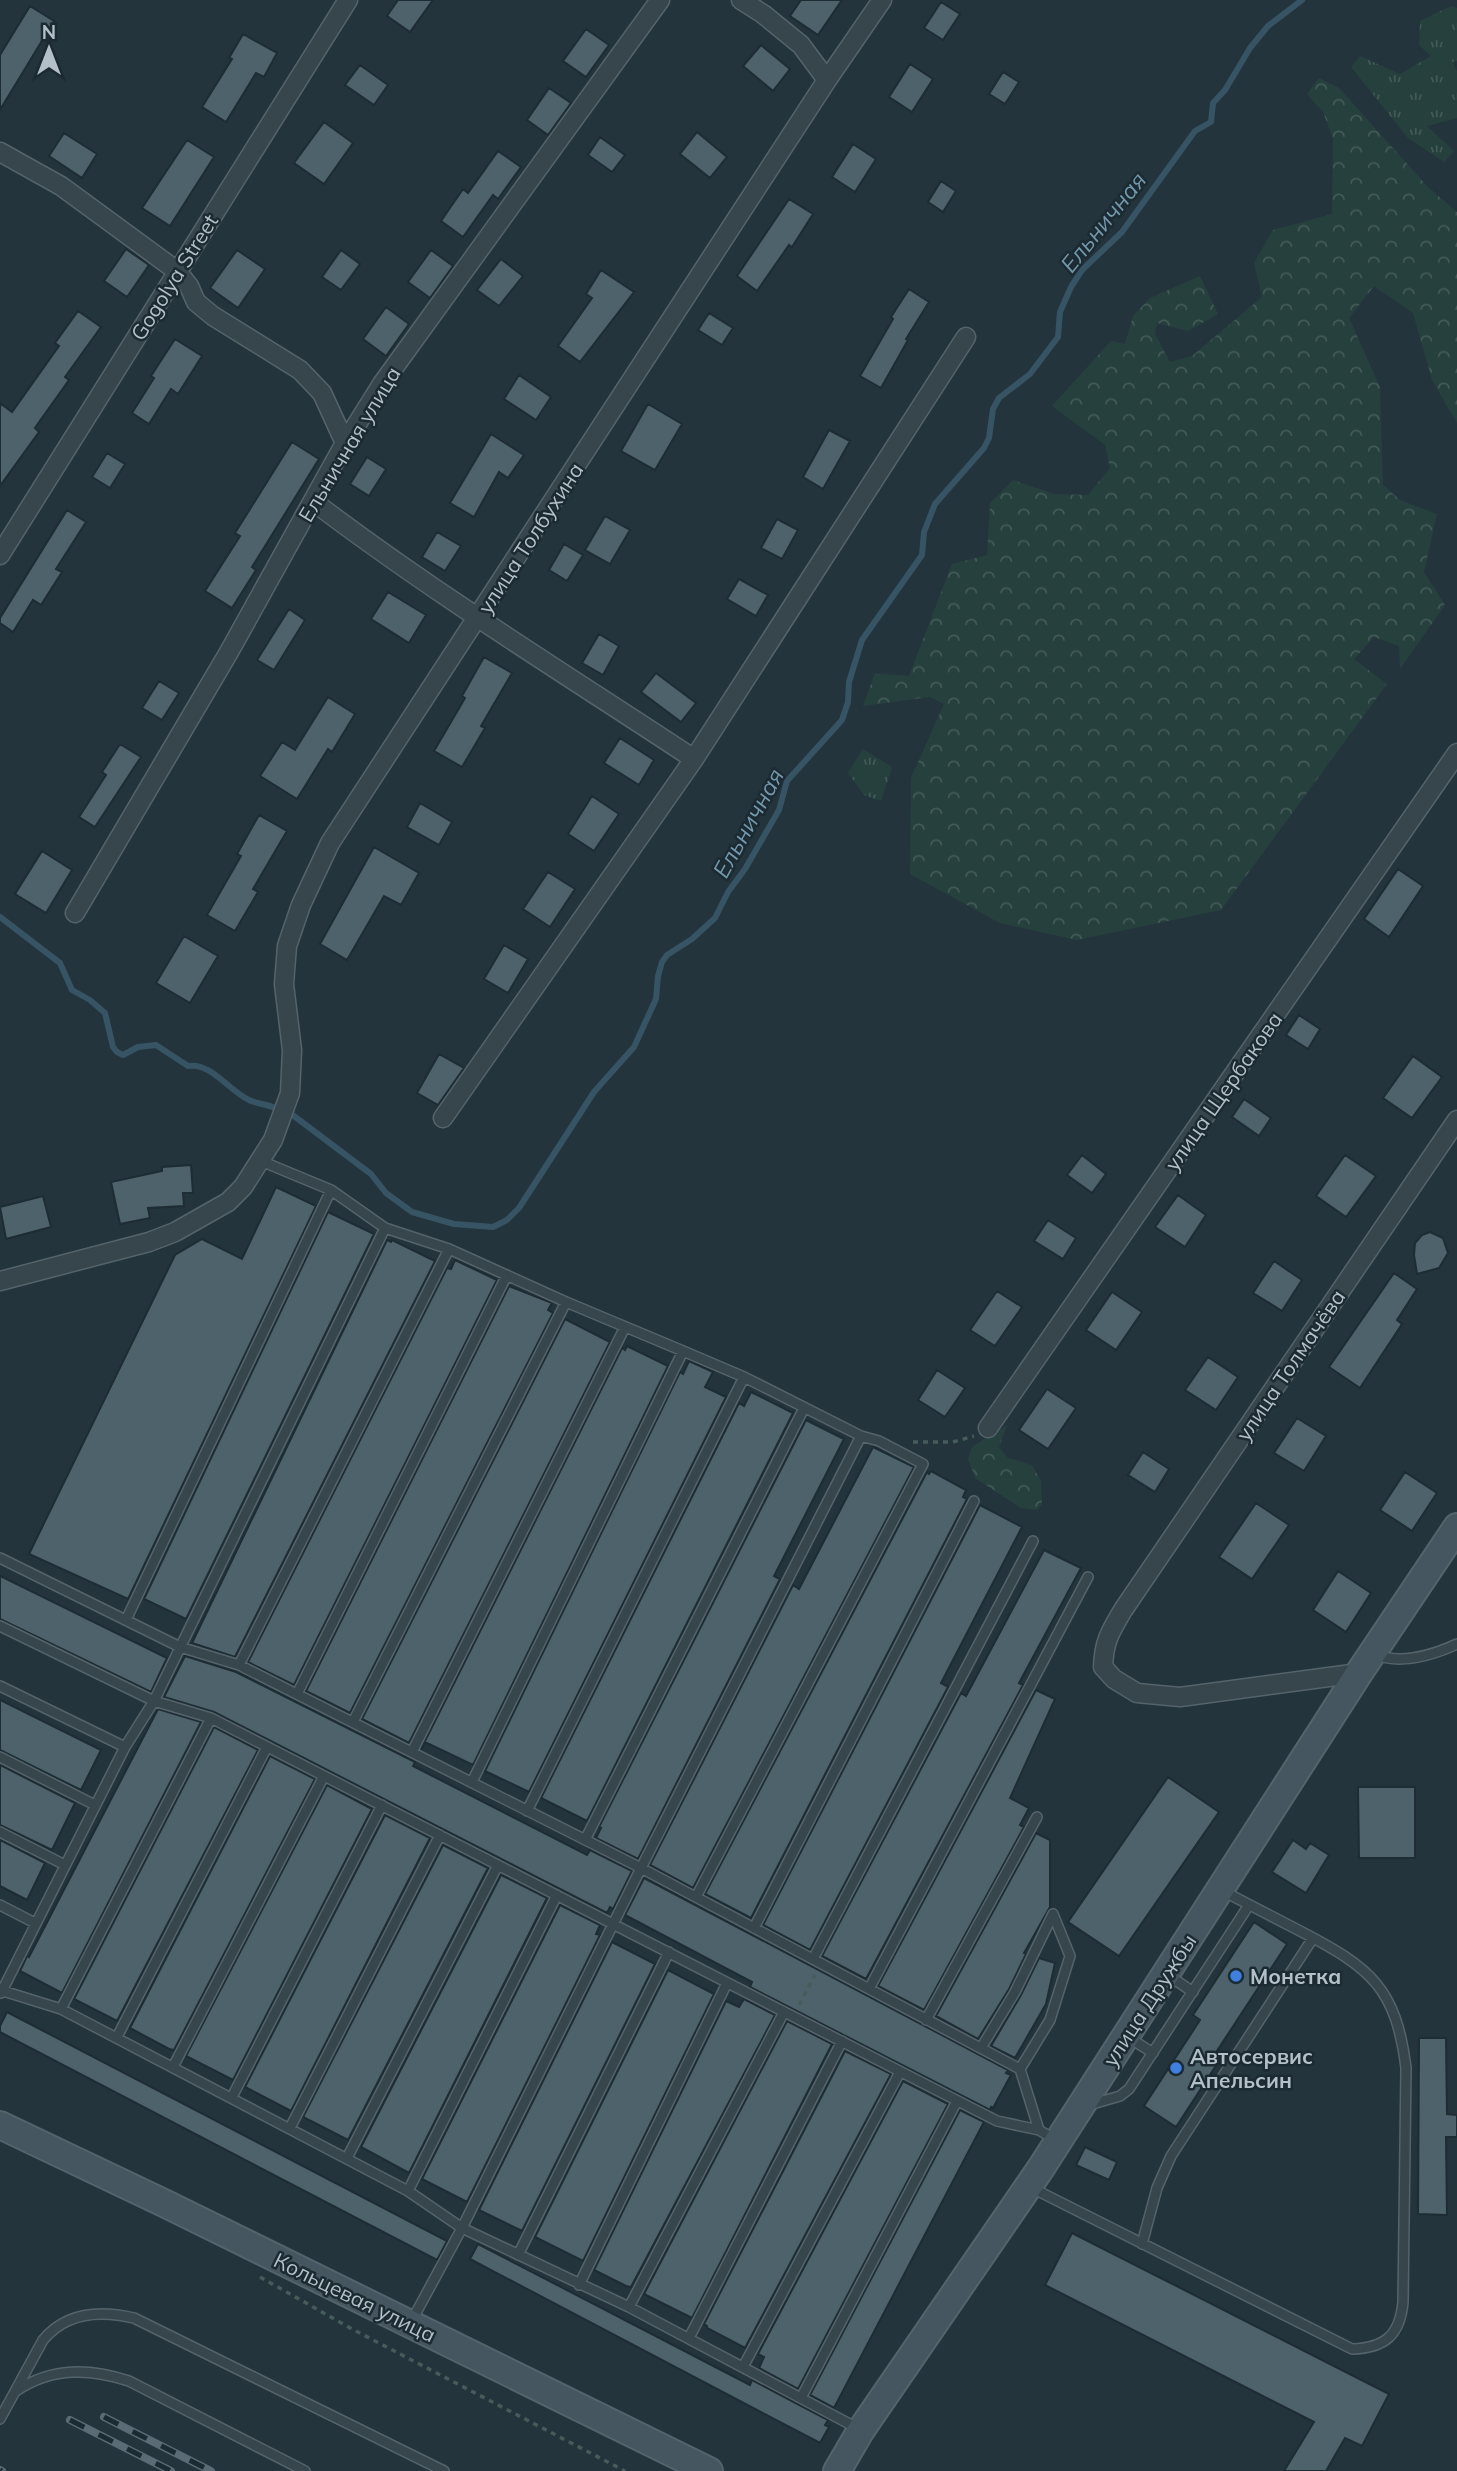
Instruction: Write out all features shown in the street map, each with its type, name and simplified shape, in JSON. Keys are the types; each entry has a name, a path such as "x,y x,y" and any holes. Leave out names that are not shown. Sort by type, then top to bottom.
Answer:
{"street":[{"name":"Gogolya Street","path":"0,555 348,0"},
{"name":"Ельничная улица","path":"75,913 229,652 345,443 382,384 660,0"},
{"path":"741,0 801,45 827,80"},
{"name":"улица Толбухина","path":"0,1281 149,1242 175,1232 229,1202 261,1161 285,1111 290,1093 292,1050 284,967 287,946 330,843 881,0"},
{"path":"0,152 61,186 177,271 189,286 196,302 213,316 300,370 323,393 345,443"},
{"path":"443,1118 694,759 966,337"},
{"path":"314,502 479,617 694,759"},
{"name":"улица Щербакова","path":"988,1428 1457,753"},
{"name":"улица Толмачёва","path":"1366,1663 1180,1697 1137,1693 1114,1679 1103,1667 1107,1638 1123,1610 1457,1120"},
{"name":"улица Дружбы","path":"838,2471 861,2430 1028,2186 1048,2136 1080,2107 1366,1663 1457,1527"},
{"name":"Кольцевая улица","path":"0,2125 709,2471"}],"lane":[{"path":"261,1161 331,1190 385,1228 449,1249 744,1377 923,1464 696,1897"},
{"path":"127,1620 331,1190"},
{"path":"385,1228 154,1701 125,1747 1,1992 61,2008 408,2191 462,2228 629,2307 861,2430"},
{"path":"239,1665 449,1249"},
{"path":"297,1694 507,1275"},
{"path":"353,1722 566,1302"},
{"path":"412,1752 625,1327"},
{"path":"471,1782 683,1351"},
{"path":"527,1811 744,1377"},
{"path":"585,1840 803,1408"},
{"path":"411,2324 861,1436"},
{"path":"754,1928 974,1501"},
{"path":"817,1961 1033,1541"},
{"path":"0,1558 180,1647 239,1665 353,1722 641,1868 1020,2069 1048,2136"},
{"path":"869,1989 1088,1577"},
{"path":"0,1626 154,1701 211,1718 997,2121 1048,2136"},
{"path":"1366,1663 1382,1657 1401,1659 1439,1652 1457,1644"},
{"path":"0,1686 125,1747"},
{"path":"61,2008 211,1718"},
{"path":"117,2037 267,1747"},
{"path":"0,1758 96,1805"},
{"path":"173,2067 324,1776"},
{"path":"232,2098 382,1805"},
{"path":"926,2020 1037,1818"},
{"path":"0,1832 65,1865"},
{"path":"290,2128 440,1835"},
{"path":"347,2158 498,1865"},
{"path":"1028,2186 1352,2349 1369,2348 1383,2343 1395,2332 1402,2317 1403,2302 1406,2068 1402,2036 1390,2006 1371,1977 1336,1949 1220,1890"},
{"path":"408,2191 557,1895"},
{"path":"0,1905 35,1923"},
{"path":"1080,2107 1120,2096 1129,2089 1249,1905"},
{"path":"981,2048 1015,1992 1054,1914 1070,1956 1050,2020 1020,2069"},
{"path":"1142,2244 1157,2188 1171,2156 1312,1938"},
{"path":"518,2255 669,1952"},
{"path":"1166,1974 1193,1992"},
{"path":"579,2285 727,1983"},
{"path":"629,2307 788,2014"},
{"path":"1126,2036 1153,2053"},
{"path":"689,2338 842,2041"},
{"path":"743,2367 900,2072"},
{"path":"801,2398 957,2101"},
{"path":"0,2420 43,2340 62,2322 88,2314 117,2314 134,2318 444,2471"},
{"path":"15,2392 27,2384 63,2372 105,2373 129,2381 305,2471"}],"path":[{"path":"879,1441 953,1442 988,1428"},
{"path":"788,2014 817,1961"},
{"path":"251,2272 352,2329 625,2471"}],"green space":[{"path":"1451,6 1457,8 1457,61 1452,62 1457,71 1457,118 1427,126 1454,151 1444,162 1408,138 1351,67 1360,56 1400,74 1431,56 1419,45 1420,21"},
{"path":"1319,78 1339,88 1428,187 1457,212 1457,423 1432,380 1413,313 1374,286 1349,318 1380,387 1383,485 1400,500 1437,514 1424,572 1445,605 1400,669 1399,646 1374,637 1354,659 1387,684 1221,910 1077,940 1000,923 910,874 911,778 944,704 930,697 863,706 875,673 909,676 952,564 987,555 990,503 1013,480 1054,494 1088,495 1110,468 1105,445 1052,406 1111,341 1125,344 1133,316 1150,298 1200,276 1218,314 1188,331 1157,323 1155,334 1170,362 1192,356 1262,297 1254,263 1273,230 1332,214 1333,139 1323,112 1307,94"},
{"path":"863,749 892,767 881,801 864,795 848,773"},
{"path":"1007,1425 999,1447 1008,1458 1032,1465 1041,1481 1042,1504 1037,1510 1021,1508 975,1478 968,1459 972,1447"}],"building":[{"path":"398,0 433,0 410,32 387,16"},
{"path":"801,0 842,0 818,35 790,16"},
{"path":"941,2 960,14 943,40 924,28"},
{"path":"30,6 54,21 0,110 0,55"},
{"path":"586,29 609,45 586,77 563,61"},
{"path":"243,34 277,53 264,77 256,73 226,122 202,107 232,59 229,58"},
{"path":"761,45 790,69 773,91 743,66"},
{"path":"910,64 933,79 912,112 889,97"},
{"path":"360,65 388,85 374,105 345,85"},
{"path":"1003,72 1019,82 1005,104 989,94"},
{"path":"549,88 571,103 548,135 527,120"},
{"path":"324,122 353,143 324,184 294,163"},
{"path":"697,132 727,157 710,178 680,154"},
{"path":"64,133 97,154 82,178 49,156"},
{"path":"600,137 625,155 612,172 588,155"},
{"path":"187,140 214,157 170,226 142,208"},
{"path":"853,144 876,159 855,192 832,177"},
{"path":"498,151 521,167 498,199 493,195 463,237 441,221 463,189 468,193"},
{"path":"941,181 956,191 943,212 928,202"},
{"path":"789,199 813,214 792,247 789,245 757,291 737,276"},
{"path":"126,249 149,265 127,297 104,281"},
{"path":"237,250 265,269 238,308 210,288"},
{"path":"341,250 360,264 341,290 322,277"},
{"path":"431,250 453,266 430,298 408,282"},
{"path":"501,259 523,276 499,306 477,290"},
{"path":"601,270 634,292 580,362 558,346 592,298 586,294"},
{"path":"909,289 929,302 881,388 860,376"},
{"path":"386,307 409,324 386,356 363,339"},
{"path":"78,311 101,327 65,377 69,380 35,428 39,432 0,486 0,403 12,412 59,346 55,343"},
{"path":"709,313 733,328 722,345 698,330"},
{"path":"175,339 202,356 178,394 171,389 149,424 132,413 154,378 151,376"},
{"path":"519,375 551,397 536,420 504,399"},
{"path":"648,404 682,424 655,470 621,451"},
{"path":"829,430 850,441 823,489 803,477"},
{"path":"491,434 524,455 508,478 499,472 474,517 450,503"},
{"path":"292,442 319,459 252,567 256,570 232,608 205,591 240,536 235,533"},
{"path":"107,453 125,464 110,488 92,477"},
{"path":"367,457 386,469 369,496 350,484"},
{"path":"67,510 86,522 56,569 62,572 41,605 33,600 13,632 0,623 0,618"},
{"path":"605,516 630,530 610,564 585,550"},
{"path":"777,519 798,530 782,559 761,548"},
{"path":"437,532 461,546 445,571 422,557"},
{"path":"564,544 583,555 567,581 549,570"},
{"path":"739,579 768,595 756,616 727,599"},
{"path":"388,592 426,615 409,643 371,619"},
{"path":"289,609 305,620 274,670 257,660"},
{"path":"599,634 619,646 603,675 582,663"},
{"path":"484,657 512,673 481,726 485,728 462,767 434,751 465,698 462,696"},
{"path":"656,673 696,703 681,722 641,692"},
{"path":"159,681 179,693 162,720 142,708"},
{"path":"328,697 355,714 332,752 328,749 297,799 260,776 282,742 295,750"},
{"path":"620,738 654,760 639,785 604,763"},
{"path":"120,744 141,757 95,827 79,817 106,775 102,772"},
{"path":"592,796 619,814 594,851 568,834"},
{"path":"420,803 452,822 439,845 407,827"},
{"path":"259,815 287,831 253,889 258,892 235,931 207,915 241,856 237,854"},
{"path":"374,847 419,873 401,905 384,896 347,960 320,944"},
{"path":"42,851 72,870 46,913 15,894"},
{"path":"1398,869 1423,886 1389,937 1364,919"},
{"path":"548,872 575,889 550,927 523,909"},
{"path":"184,936 218,956 190,1003 156,983"},
{"path":"504,945 528,959 508,993 484,979"},
{"path":"1299,1015 1320,1029 1308,1049 1286,1035"},
{"path":"439,1054 464,1068 438,1105 417,1093"},
{"path":"1413,1056 1442,1077 1412,1118 1383,1098"},
{"path":"1244,1099 1271,1118 1259,1136 1232,1117"},
{"path":"1082,1155 1106,1174 1092,1193 1067,1175"},
{"path":"1345,1155 1376,1176 1346,1217 1316,1196"},
{"path":"191,1165 193,1193 183,1193 184,1206 148,1208 150,1218 120,1224 111,1182 162,1171 162,1167"},
{"path":"276,1187 316,1206 128,1599 29,1554 175,1255 202,1239 242,1259"},
{"path":"1178,1195 1206,1215 1185,1247 1155,1227"},
{"path":"43,1196 51,1227 6,1239 0,1207"},
{"path":"328,1212 374,1234 186,1619 144,1599"},
{"path":"1048,1220 1076,1238 1063,1259 1034,1241"},
{"path":"1430,1232 1443,1238 1448,1253 1439,1268 1417,1274 1415,1243 1422,1235"},
{"path":"387,1240 435,1261 235,1657 192,1643"},
{"path":"455,1260 497,1280 294,1685 248,1662 447,1268 451,1269"},
{"path":"1274,1261 1302,1280 1282,1311 1253,1293"},
{"path":"1394,1273 1417,1289 1397,1320 1402,1324 1360,1388 1329,1367"},
{"path":"509,1286 552,1303 548,1310 553,1313 350,1713 306,1691"},
{"path":"997,1291 1022,1307 995,1346 970,1330"},
{"path":"1112,1292 1142,1312 1116,1350 1086,1330"},
{"path":"565,1319 610,1342 409,1743 362,1719"},
{"path":"627,1346 668,1366 473,1765 425,1742 421,1749 622,1348 625,1350"},
{"path":"1208,1357 1238,1377 1216,1410 1185,1390"},
{"path":"689,1361 713,1372 705,1387 726,1397 529,1792 485,1771 680,1372 683,1374"},
{"path":"937,1370 965,1388 945,1417 918,1400"},
{"path":"1047,1389 1076,1408 1048,1449 1019,1430"},
{"path":"751,1392 793,1413 587,1821 541,1798 739,1403 744,1406"},
{"path":"1297,1418 1326,1436 1304,1471 1274,1453"},
{"path":"806,1420 844,1439 774,1576 780,1579 638,1859 596,1838 601,1828 599,1827"},
{"path":"873,1447 914,1467 693,1888 650,1865 793,1585 799,1589"},
{"path":"1143,1452 1169,1469 1155,1492 1128,1475"},
{"path":"931,1471 966,1490 963,1497 967,1499 751,1918 705,1894 927,1472 929,1474"},
{"path":"1405,1472 1437,1493 1412,1531 1380,1510"},
{"path":"1256,1503 1289,1525 1252,1579 1219,1557"},
{"path":"980,1505 1022,1527 941,1683 948,1687 810,1950 763,1925"},
{"path":"1044,1550 1081,1568 1019,1683 1023,1685 866,1979 822,1956 961,1693 966,1696"},
{"path":"1338,1571 1371,1593 1346,1632 1313,1610"},
{"path":"0,1576 167,1658 151,1692 0,1619"},
{"path":"185,1656 236,1672 415,1762 413,1766 587,1855 590,1850 632,1871 613,1909 610,1907 607,1913 214,1712 164,1697"},
{"path":"1036,1690 1055,1699 1010,1798 1029,1808 1020,1825 1024,1827 924,2010 878,1986"},
{"path":"0,1700 101,1750 81,1790 0,1750"},
{"path":"158,1709 201,1722 62,1993 20,1971"},
{"path":"214,1727 258,1750 117,2021 74,1999"},
{"path":"270,1756 315,1779 174,2050 169,2049 130,2028"},
{"path":"0,1765 75,1803 52,1850 0,1825"},
{"path":"1168,1777 1219,1812 1119,1956 1068,1922"},
{"path":"327,1785 372,1809 233,2080 186,2056"},
{"path":"1358,1787 1415,1787 1415,1858 1359,1858"},
{"path":"385,1815 430,1838 291,2111 245,2087"},
{"path":"1036,1833 1050,1840 1050,1907 1024,1953 1026,1954 1009,1989 978,2039 936,2016"},
{"path":"0,1840 45,1863 27,1900 0,1886"},
{"path":"1293,1840 1306,1849 1310,1843 1329,1855 1306,1893 1272,1872"},
{"path":"443,1845 488,1868 348,2140 303,2117"},
{"path":"501,1875 547,1898 409,2173 361,2147"},
{"path":"644,1878 1008,2070 1006,2073 1011,2075 993,2108 990,2110 750,1987 752,1982 625,1915"},
{"path":"560,1905 600,1925 596,1934 600,1935 467,2202 422,2179"},
{"path":"1254,1922 1287,1944 1213,2057 1219,2061 1176,2127 1144,2106 1200,2020 1193,2015"},
{"path":"612,1942 655,1964 522,2231 479,2210"},
{"path":"1039,1958 1055,1963 1046,2004 1015,2058 991,2046"},
{"path":"668,1970 714,1994 583,2261 535,2237"},
{"path":"744,1999 775,2015 631,2287 626,2286 594,2270 726,2001 739,2007"},
{"path":"7,2012 447,2241 437,2260 0,2032"},
{"path":"787,2021 832,2044 692,2318 644,2294"},
{"path":"1419,2038 1446,2038 1447,2114 1457,2115 1457,2137 1446,2137 1447,2215 1418,2214"},
{"path":"845,2051 891,2074 745,2348 704,2324"},
{"path":"903,2081 948,2104 798,2389 759,2368 764,2357 758,2354"},
{"path":"960,2110 984,2122 834,2408 810,2395"},
{"path":"1085,2147 1117,2162 1109,2180 1076,2165"},
{"path":"1072,2233 1389,2394 1362,2446 1345,2438 1326,2471 1284,2471 1314,2422 1045,2285"},
{"path":"478,2244 750,2385 752,2380 828,2420 825,2425 829,2427 820,2443 470,2259"}],"waterway":[{"name":"Ельничная","path":"294,1116 371,1174 386,1193 412,1212 454,1224 493,1227 507,1220 519,1208 594,1092 634,1047 656,999 662,962 667,955 692,939 715,918 779,810 787,781 842,720 848,702 849,682 862,640 922,555 924,532 935,504 984,448 989,438 993,409 999,398 1030,374 1058,337 1060,312 1082,270 1122,232 1195,131 1211,122 1213,103 1225,90 1250,48 1268,26 1302,0"},
{"name":"Ельничная","path":"0,917 60,963 72,990 105,1013 113,1047 117,1052 123,1055 138,1047 156,1045 188,1066 204,1068 249,1100 275,1108"}],"railway":[{"path":"104,2417 211,2471"},
{"path":"70,2420 171,2471"}],"place":[{"name":"Монетка","path":"1236,1976"},
{"name":"Автосервис Апельсин","path":"1176,2068"}]}
